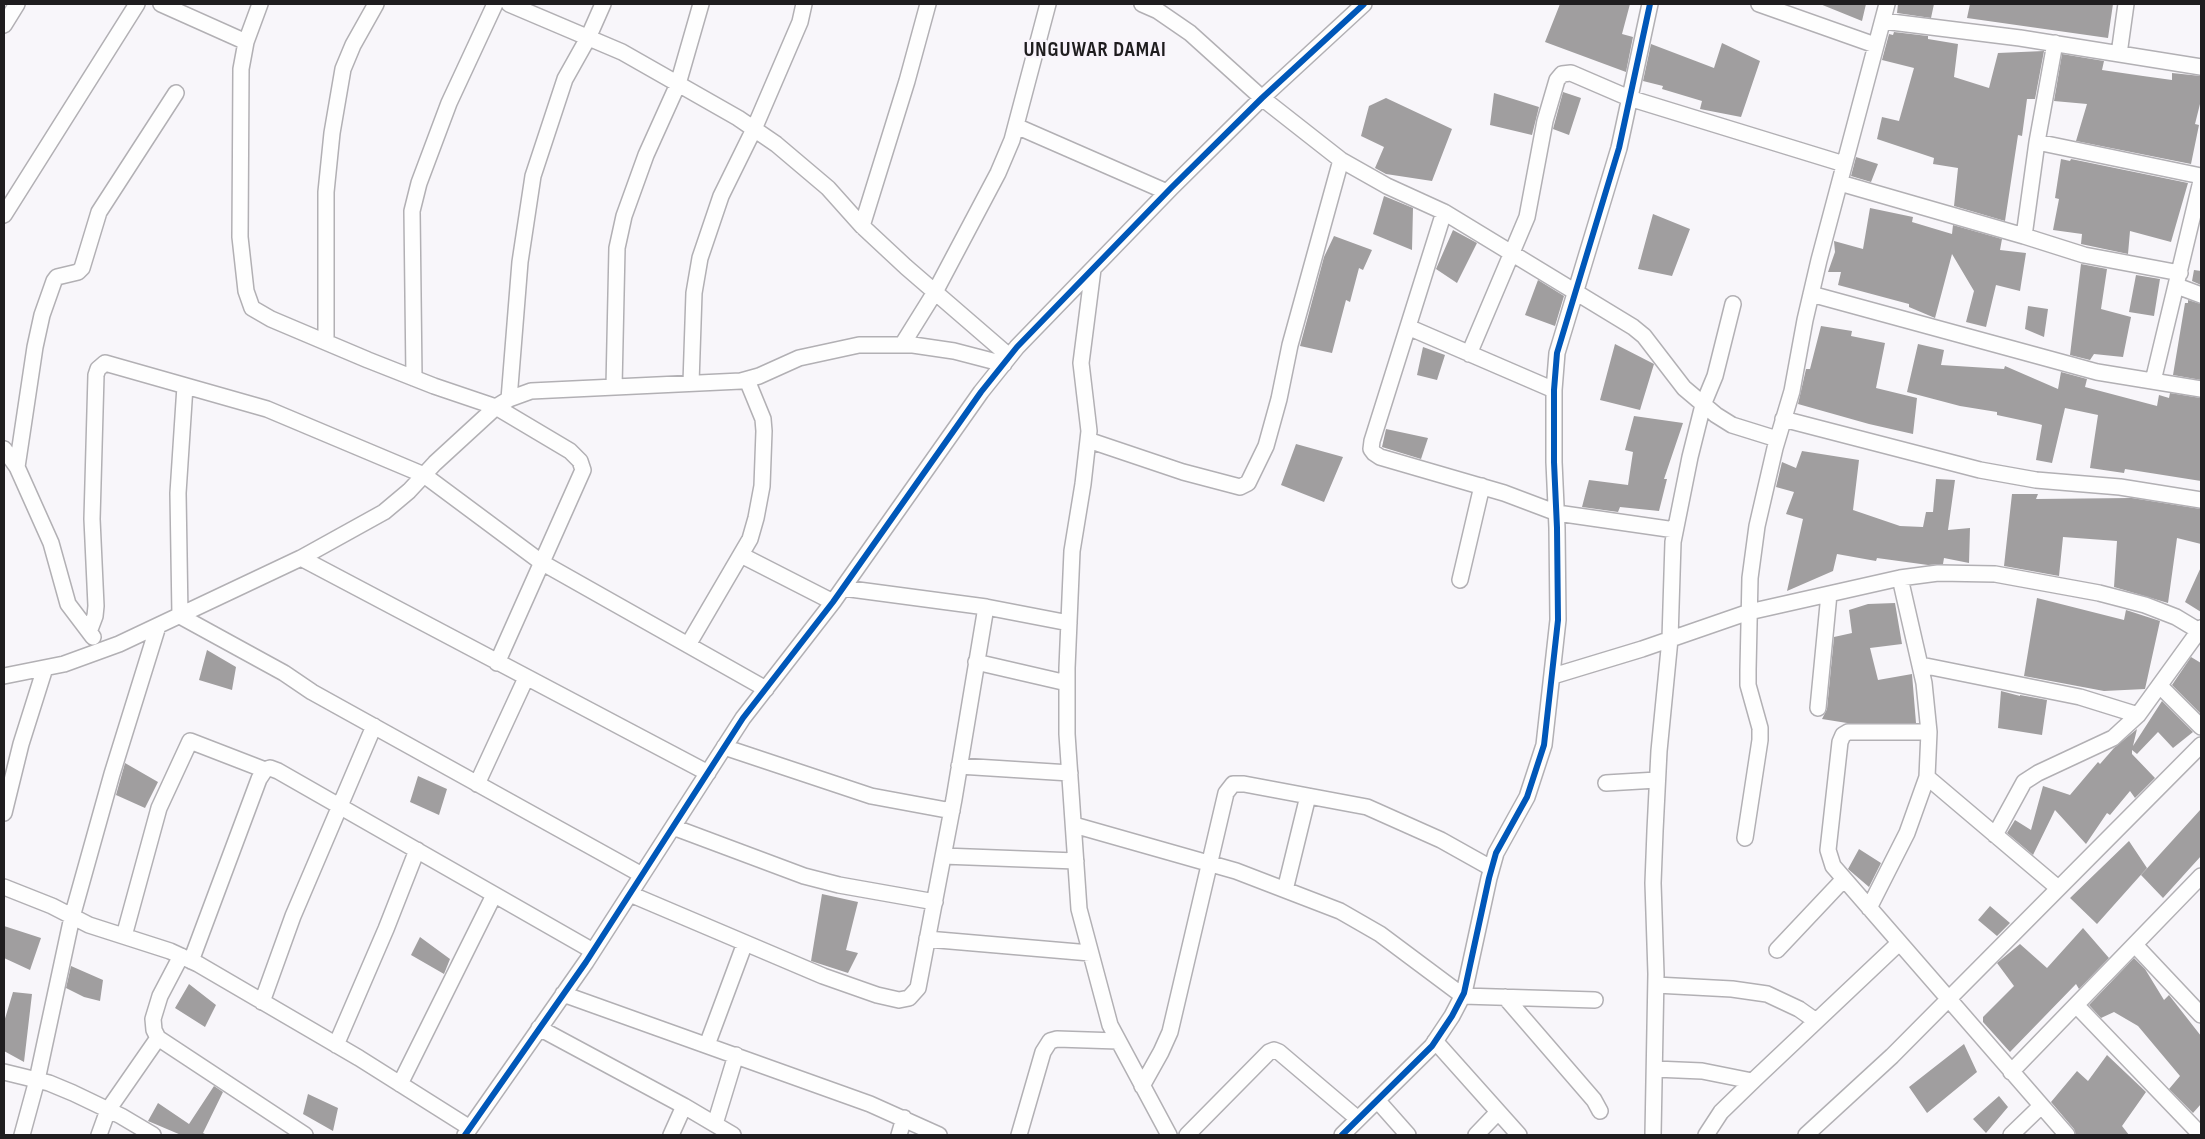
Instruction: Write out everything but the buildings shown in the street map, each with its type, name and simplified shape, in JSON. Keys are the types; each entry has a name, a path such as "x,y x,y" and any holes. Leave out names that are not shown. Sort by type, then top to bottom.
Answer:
{"street":[{"path":"4,25 17,4"},
{"path":"4,215 8,197 136,4"},
{"path":"161,4 246,42"},
{"path":"260,4 246,42 241,69 240,236 246,291 252,308 271,319 414,378 496,407 570,451 580,460 583,470 497,663"},
{"path":"326,342 326,192 332,133 343,69 353,45 376,4"},
{"path":"414,378 412,211 419,183 449,103 495,4"},
{"path":"509,4 622,52 754,129 776,144 828,188 862,226 1007,360"},
{"path":"510,399 520,262 533,176 565,79 588,38 603,4"},
{"path":"614,387 617,248 624,216 646,156 678,84 701,4"},
{"path":"691,383 694,293 700,258 721,196 754,129 800,22 804,4"},
{"path":"862,226 907,81 928,4"},
{"path":"902,344 935,292 998,173 1012,140 1048,4"},
{"path":"1142,4 1160,7 1262,98 1341,160 1387,186 1444,212 1633,327 1644,336 1684,388 1703,405 1732,425 1777,439"},
{"path":"4,887 52,906 90,925 186,958 400,1084 467,1132 593,951 743,718 833,602 1007,360 1167,192 1262,98 1364,4"},
{"path":"1342,1135 1435,1042 1463,996 1496,853 1527,797 1544,745 1558,620 1554,390 1557,353 1619,148 1650,4"},
{"path":"1759,4 1875,45"},
{"path":"1745,838 1760,740 1760,728 1748,685 1750,578 1757,526 1777,439 1792,391 1811,294 1875,45 1888,4"},
{"path":"2119,54 2126,4"},
{"path":"1883,21 2055,43 2201,67"},
{"path":"2024,236 2037,142 2055,43"},
{"path":"1470,354 1527,217 1545,121 1557,80 1562,74 1571,73 1630,98 1844,164"},
{"path":"17,467 35,347 42,315 54,281 57,277 78,272 82,268 99,212 176,93"},
{"path":"1016,126 1167,192"},
{"path":"2037,142 2201,184 2153,382"},
{"path":"1088,440 1184,472 1240,487 1248,482 1266,446 1279,399 1290,345 1341,160"},
{"path":"1840,183 2084,255 2179,280 2201,295"},
{"path":"1444,212 1371,449 1380,457 1482,486 1557,512 1675,530"},
{"path":"1093,269 1080,363 1089,431 1072,551 1067,683 1067,734 1079,909 1110,1025 1169,1135"},
{"path":"1811,294 2097,372 2201,388"},
{"path":"1653,1135 1656,985 1653,883 1657,780 1670,639 1675,530 1703,405 1715,376 1733,304"},
{"path":"1408,327 1554,390"},
{"path":"4,676 64,664 104,650 301,558 384,512 409,491 496,407 531,391 747,380 799,358 859,345 902,344 1007,360"},
{"path":"89,632 95,616 92,519 96,375 98,369 105,364 267,409 424,475 541,562 766,689"},
{"path":"688,645 741,555 750,538 756,518 762,486 763,419 747,380"},
{"path":"180,616 178,493 186,386"},
{"path":"1783,418 1980,470 2036,480 2120,488 2201,500"},
{"path":"4,449 17,467 51,542 68,604 104,650"},
{"path":"1460,580 1482,486"},
{"path":"741,555 833,602"},
{"path":"301,558 708,773"},
{"path":"1553,676 1749,612 1900,578 1938,573 1995,574 2118,598 2168,614 2201,630 2138,715 2113,738 2074,758 2038,773 2024,782 1995,835"},
{"path":"1869,908 1907,833 1927,777 1929,732 1921,665 1900,578"},
{"path":"843,588 986,607 1069,623"},
{"path":"1818,708 1829,594"},
{"path":"630,894 823,976 877,995 899,1000 909,998 918,988 928,939 952,811 986,607"},
{"path":"180,616 284,673 312,692 642,875"},
{"path":"22,1135 72,917 112,774 158,626"},
{"path":"976,662 1067,683"},
{"path":"1921,665 2080,697 2138,715"},
{"path":"4,813 20,744 45,668"},
{"path":"477,784 526,678"},
{"path":"2160,686 2201,727"},
{"path":"262,1002 293,916 374,726"},
{"path":"1929,732 1848,732 1843,735 1840,742 1828,850 1833,866 2066,1135"},
{"path":"124,936 159,808 190,741 265,770"},
{"path":"1806,1135 1892,1056 2201,745"},
{"path":"724,747 871,796 952,811"},
{"path":"959,766 1070,772"},
{"path":"305,1135 158,1038 154,1030 153,1019 160,996 186,958 259,779 265,770 270,768 278,771 593,951"},
{"path":"1927,777 2058,888"},
{"path":"1606,784 1657,780"},
{"path":"1142,1086 1170,1032 1226,793 1233,784 1244,784 1367,807 1441,840 1492,868"},
{"path":"1285,890 1308,796"},
{"path":"1074,825 1210,863 1340,911 1380,934 1463,996 1595,1000"},
{"path":"673,827 804,876 839,885 935,902"},
{"path":"336,1045 386,929 417,850"},
{"path":"943,856 1076,861"},
{"path":"1777,950 1844,878"},
{"path":"2011,1072 2134,945 2198,885"},
{"path":"400,1084 494,894"},
{"path":"928,939 1090,952"},
{"path":"707,1045 745,943"},
{"path":"1706,1135 1721,1112 1752,1081 1899,943"},
{"path":"2134,945 2201,1015"},
{"path":"1656,985 1732,989 1767,994 1798,1009 1816,1021"},
{"path":"563,994 870,1104 939,1135"},
{"path":"1505,997 1594,1100 1600,1111"},
{"path":"2076,1005 2201,1135"},
{"path":"540,1028 684,1106 733,1135"},
{"path":"99,1135 108,1110 158,1038"},
{"path":"1019,1135 1043,1052 1050,1041 1057,1039 1118,1041"},
{"path":"1435,1042 1519,1135"},
{"path":"1187,1135 1269,1052 1274,1050 1279,1052 1358,1120"},
{"path":"715,1124 736,1056"},
{"path":"1655,1068 1702,1071 1752,1081"},
{"path":"4,1072 36,1080 73,1093 152,1135"},
{"path":"1377,1100 1408,1135"},
{"path":"671,1135 684,1106"},
{"path":"2011,1135 2041,1106"},
{"path":"1476,1135 1498,1112"},
{"path":"899,1135 904,1118"}],"cycle path":[{"path":"465,1135 586,962 743,718 833,602 981,392 1017,347 1171,188 1262,98 1364,4"},
{"path":"1342,1135 1432,1046 1452,1016 1464,993 1496,853 1527,797 1544,745 1558,620 1554,462 1554,390 1557,353 1619,148 1650,4"}],"district":[{"name":"UNGUWAR DAMAI","path":"1095,51"}]}
